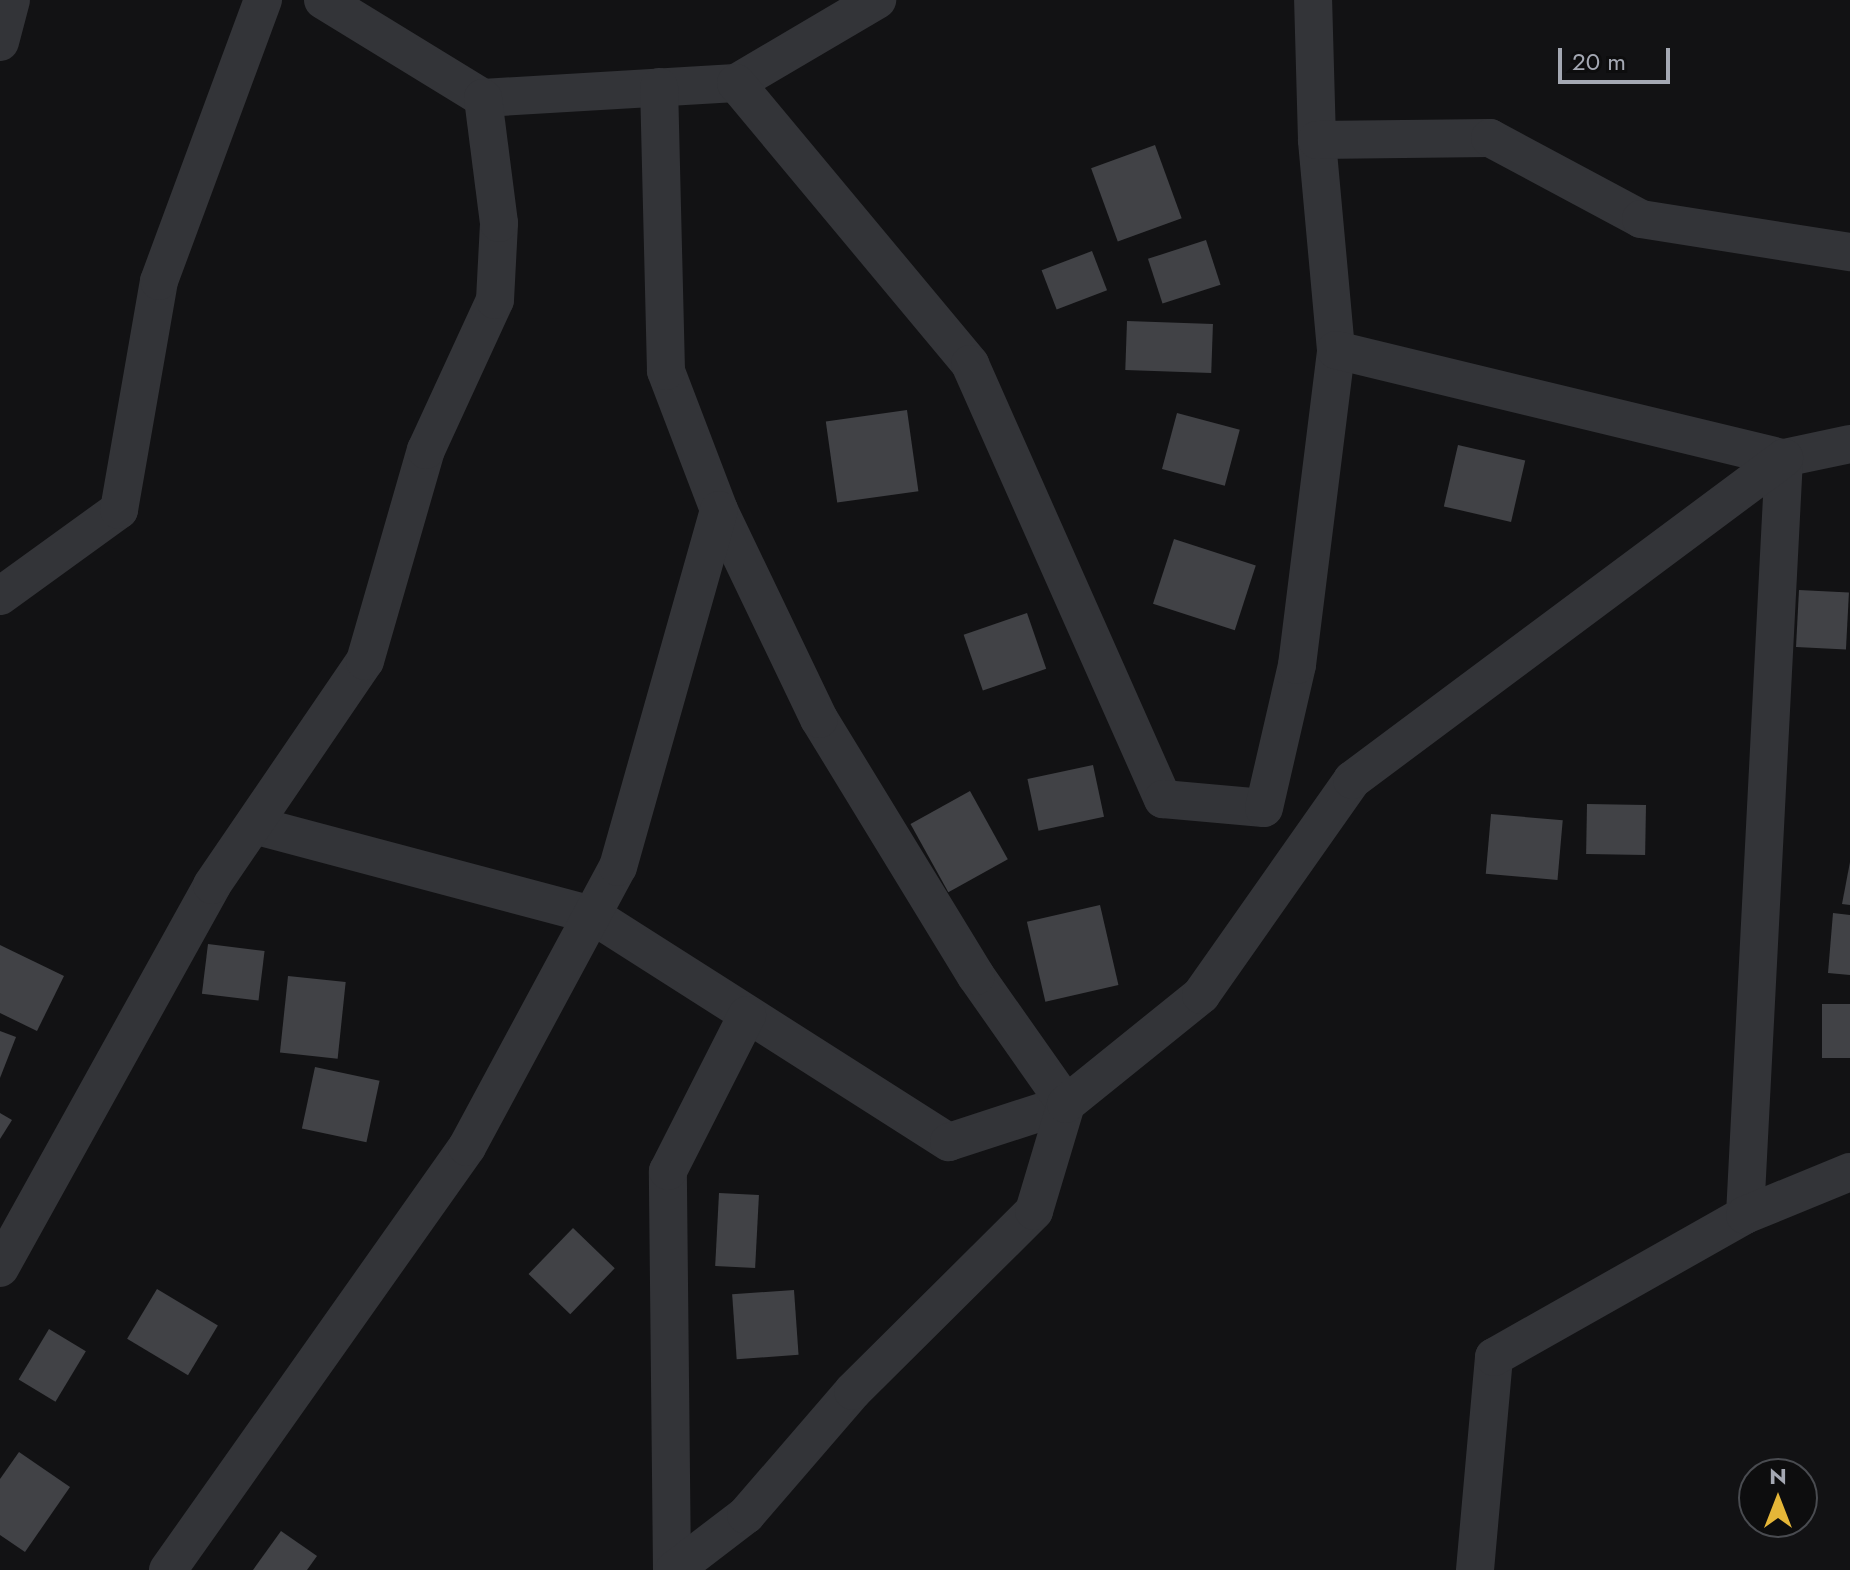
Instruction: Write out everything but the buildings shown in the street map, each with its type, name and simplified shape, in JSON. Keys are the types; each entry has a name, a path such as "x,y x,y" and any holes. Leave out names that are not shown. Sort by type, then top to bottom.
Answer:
{"street":[{"path":"0,42 11,0"},
{"path":"0,596 119,510 159,281 263,0"},
{"path":"323,0 483,98 736,83 877,0"},
{"path":"736,83 970,364 1163,799 1264,808 1297,665 1336,350 1317,140 1313,0"},
{"path":"659,87 666,371 719,510 819,719 976,976 1066,1104"},
{"path":"0,1268 212,885 365,661 426,450 495,300 499,223 483,98"},
{"path":"1317,140 1490,138 1641,219 1850,252"},
{"path":"1336,350 1784,458"},
{"path":"254,825 592,915 949,1142 1066,1104 1201,995 1352,780 1784,458 1850,444"},
{"path":"1745,1215 1784,458"},
{"path":"168,1570 467,1147 618,867 719,510"},
{"path":"673,1570 668,1171 747,1015"},
{"path":"673,1570 746,1515 853,1391 1034,1211 1066,1104"},
{"path":"1475,1570 1494,1357 1745,1215 1850,1172"}]}
